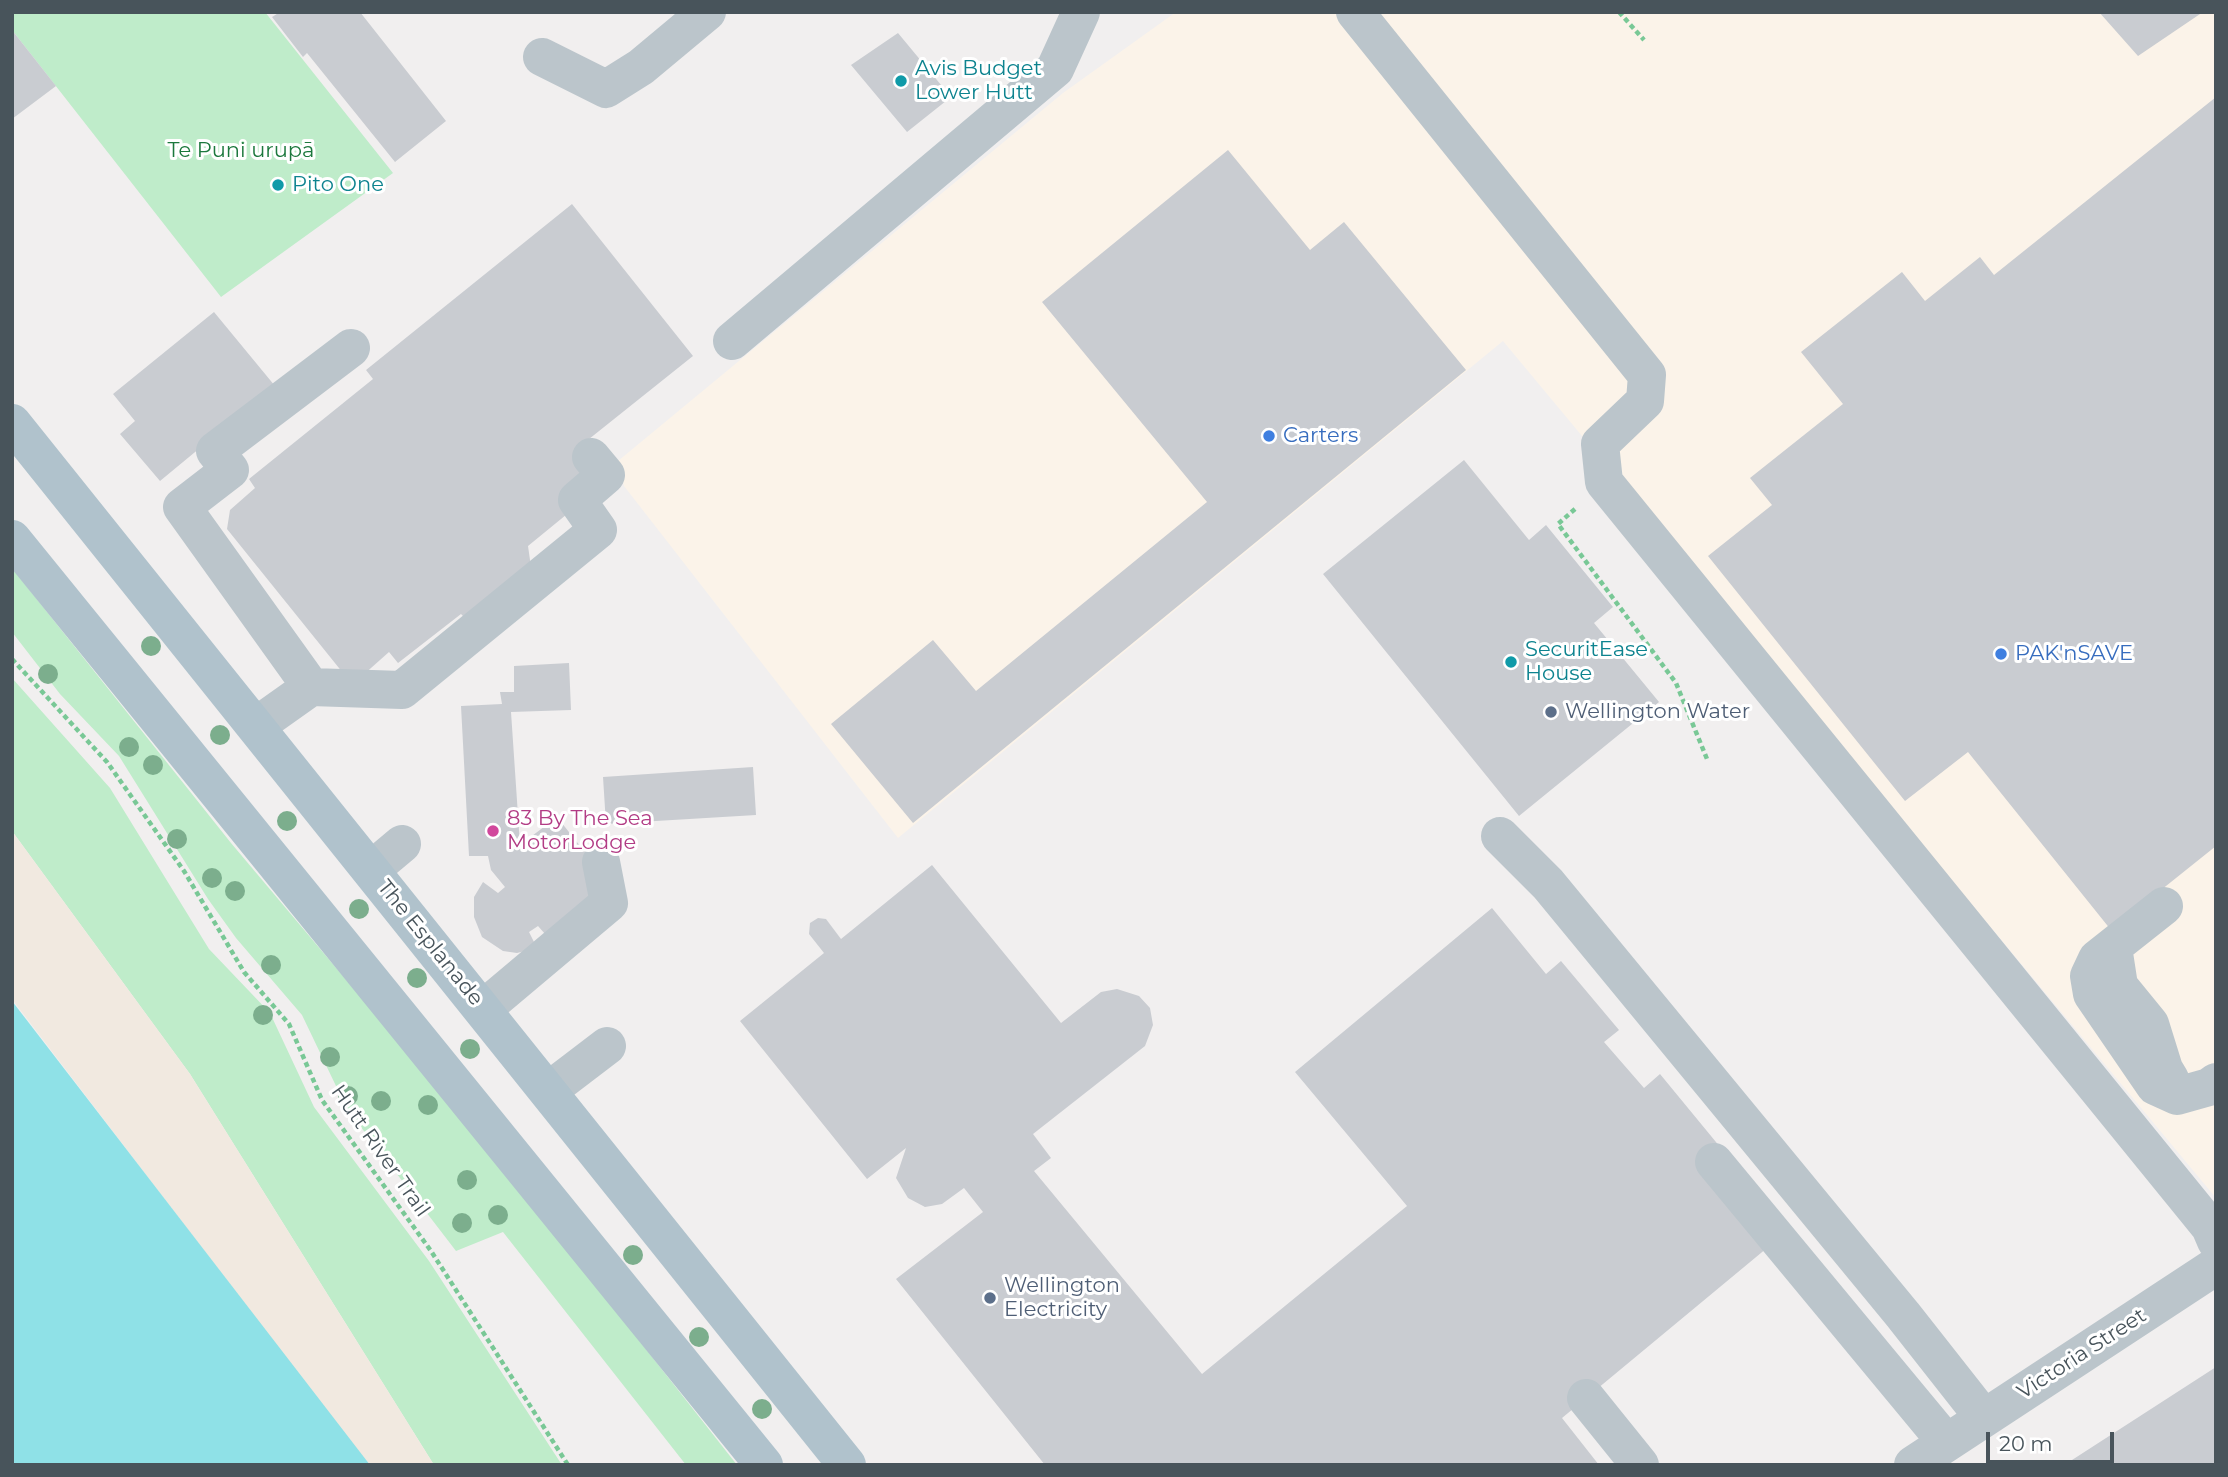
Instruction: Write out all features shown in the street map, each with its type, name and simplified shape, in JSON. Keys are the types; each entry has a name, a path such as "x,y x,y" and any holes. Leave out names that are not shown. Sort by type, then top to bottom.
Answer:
{"main road":[{"name":"The Esplanade","path":"12,422 847,1465"},
{"path":"12,539 764,1465"}],"street":[{"path":"542,57 607,89 641,67 707,12"},
{"path":"732,341 1055,69 1081,12"},
{"path":"1355,12 1647,374 1645,401 1600,444 1604,482 2210,1227 2216,1241"},
{"path":"311,687 182,507 230,470 215,451 351,348"},
{"path":"256,726 311,687 402,690 598,530 577,500 606,475 591,457"},
{"path":"1500,836 1548,884 1984,1418"},
{"path":"371,870 402,844"},
{"path":"483,1009 610,903 601,862"},
{"path":"2164,906 2097,959 2089,976 2092,994 2142,1062 2155,1086 2177,1096 2212,1084"},
{"path":"548,1091 607,1046"},
{"path":"1714,1162 1947,1442"},
{"name":"Victoria Street","path":"1913,1465 2216,1266"},
{"path":"1586,1398 1640,1465"}],"path":[{"path":"1619,12 1644,40"},
{"path":"1604,482 1558,524 1676,683 1707,759"},
{"name":"Hutt River Trail","path":"12,659 107,762 184,871 244,972 289,1024 322,1100 431,1251 568,1465"}],"shaded area":[{"path":"1176,12 2216,12 2216,1198 1503,341 898,838 624,486 618,461 1063,93"}],"green space":[{"name":"Te Puni urupā","path":"12,12 265,12 393,173 221,297 12,30"},
{"path":"12,568 231,843 491,1152 737,1465 686,1465 503,1232 456,1251 347,1109 302,1015 236,938 208,899 119,756 60,694 12,632"},
{"path":"12,678 110,788 209,949 270,1013 314,1107 429,1261 562,1465 434,1465 190,1074 12,831"}],"sand":[{"path":"12,831 190,1074 434,1465 361,1465 304,1382 12,999"}],"water":[{"path":"12,1001 370,1465 12,1465"}],"building":[{"path":"280,12 360,12 446,121 395,162 307,53 303,57 272,17"},
{"path":"2099,12 2203,12 2138,56"},
{"path":"12,30 56,86 12,119"},
{"name":"Avis Budget Lower Hutt","path":"898,33 951,97 907,132 851,65"},
{"name":"PAK'nSAVE","path":"2216,97 2216,846 2111,930 1968,752 1905,801 1708,556 1772,505 1750,478 1843,404 1801,352 1902,272 1925,301 1980,257 1994,275"},
{"name":"Carters","path":"1228,150 1310,250 1344,222 1466,370 913,823 831,724 933,640 976,691 1207,502 1042,302"},
{"path":"572,204 693,356 574,451 588,470 559,495 572,510 528,546 532,574 471,624 461,614 398,663 389,652 362,676 343,673 227,529 230,510 255,488 249,479 373,379 366,370"},
{"path":"214,312 275,386 160,481 120,434 135,421 113,394"},
{"name":"SecuritEase House","path":"1464,460 1529,540 1546,525 1613,607 1594,623 1659,702 1519,816 1323,574"},
{"name":"83 By The Sea MotorLodge","path":"569,663 571,710 511,712 520,845 557,817 596,866 592,904 553,943 538,926 529,932 537,948 517,953 503,951 482,937 474,917 474,897 483,882 498,893 505,887 491,870 488,856 469,856 461,706 502,704 500,692 514,692 514,666"},
{"path":"753,767 756,815 606,824 603,777"},
{"path":"932,865 1061,1023 1101,992 1117,989 1139,996 1150,1008 1153,1025 1145,1046 1033,1134 1051,1158 1034,1171 1202,1374 1407,1206 1295,1072 1492,908 1546,974 1561,961 1619,1030 1604,1042 1644,1088 1660,1074 1725,1153 1773,1243 1562,1418 1599,1465 1045,1465 896,1279 983,1212 964,1188 942,1204 925,1207 908,1198 896,1178 906,1148 867,1179 740,1021 824,953 809,934 810,923 818,918 826,919 841,939"},
{"path":"2216,1367 2216,1465 2075,1465 2072,1460"}],"place":[{"name":"Avis Budget Lower Hutt","path":"901,81"},
{"name":"Pito One","path":"278,185"},
{"name":"Carters","path":"1269,436"},
{"name":"PAK'nSAVE","path":"2001,654"},
{"name":"SecuritEase House","path":"1511,662"},
{"name":"Wellington Water","path":"1551,712"},
{"name":"83 By The Sea MotorLodge","path":"493,831"},
{"name":"Wellington Electricity","path":"990,1298"}]}
